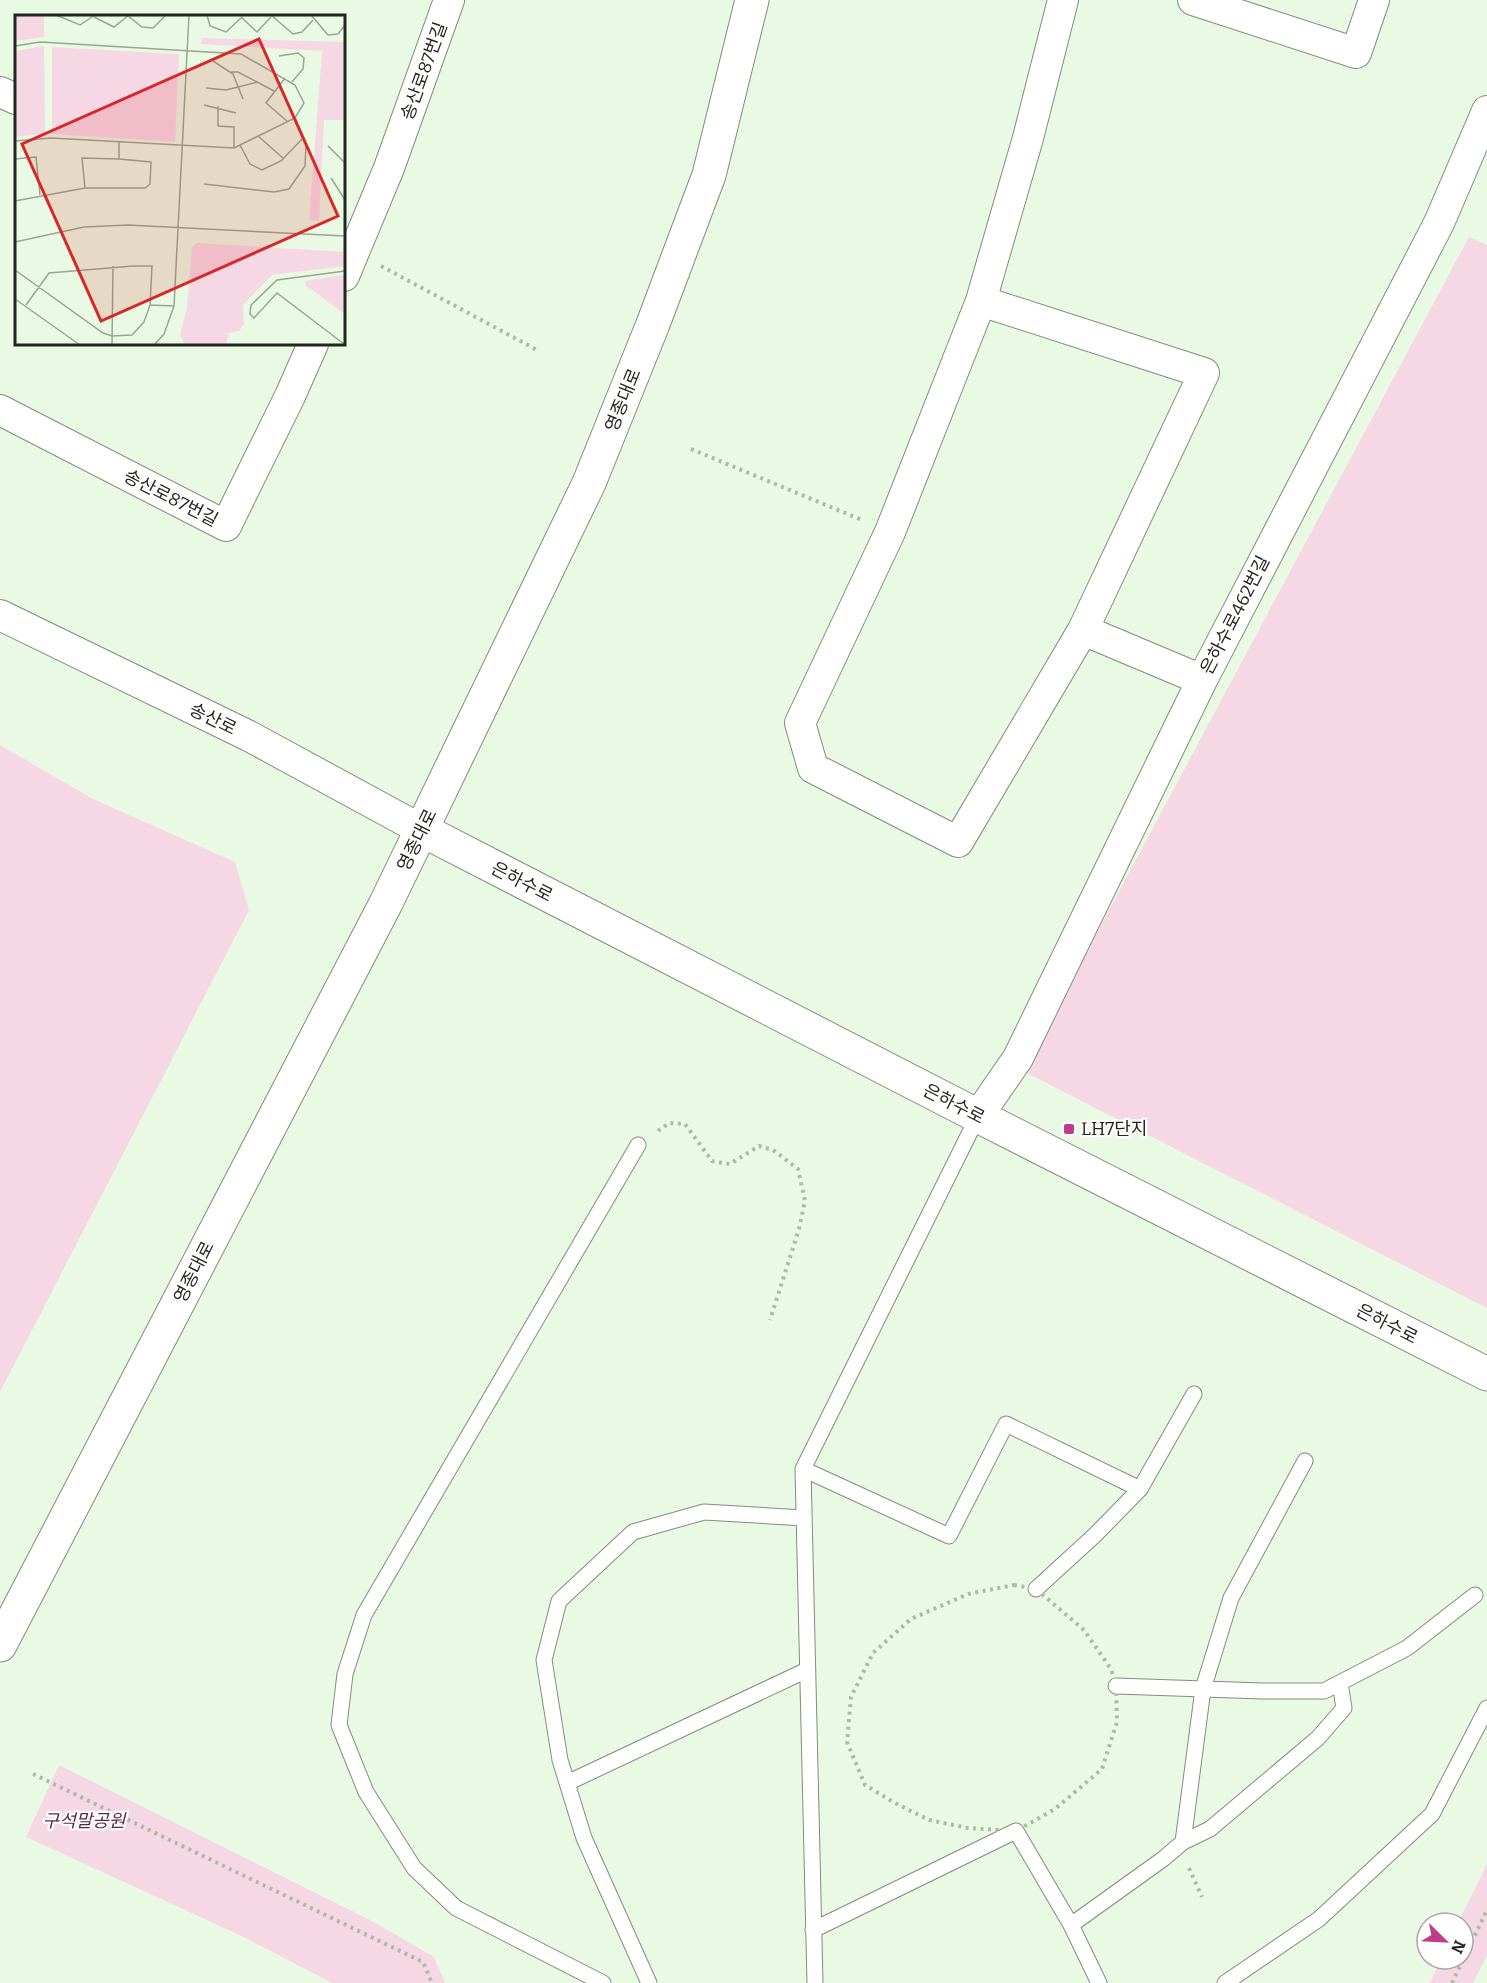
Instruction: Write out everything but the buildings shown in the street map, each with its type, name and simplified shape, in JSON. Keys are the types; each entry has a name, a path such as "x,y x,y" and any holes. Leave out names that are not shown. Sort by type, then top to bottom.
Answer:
{"street":[{"name":"송산로87번길","path":"353,261 449,0"},
{"name":"영종대로","path":"0,1645 422,830 589,483 653,324 709,175 752,0"},
{"path":"981,301 1204,373 1083,630 958,842 813,768 800,723 890,532 981,301 1028,138 1063,0"},
{"path":"1193,0 1356,53 1374,0"},
{"path":"0,92 15,99"},
{"name":"은하수로462번길","path":"978,1116 1018,1058 1202,680 1439,223 1487,111"},
{"name":"송산로87번길","path":"0,410 226,526 313,345"},
{"name":"송산로","path":"0,615 249,736 422,830"},
{"path":"1083,630 1202,680"},
{"name":"은하수로","path":"422,830 1487,1374"}],"lane":[{"path":"815,1983 803,1469 978,1116"},
{"path":"603,1983 456,1908 414,1868 366,1792 339,1725 345,1674 364,1615 638,1145"},
{"path":"1036,1589 1095,1535 1140,1489 1194,1394"},
{"path":"803,1469 949,1536 1006,1424 1140,1489"},
{"path":"1183,1842 1203,1689 1231,1598 1305,1461"},
{"path":"649,1983 584,1838 560,1760 544,1660 559,1601 633,1532 704,1512 804,1518"},
{"path":"1116,1686 1324,1691 1407,1648 1474,1594"},
{"path":"567,1783 807,1670"},
{"path":"1071,1925 1183,1842 1210,1829 1318,1738 1344,1707 1340,1683"},
{"path":"1225,1983 1319,1919 1432,1814 1487,1708"},
{"path":"813,1930 1016,1831 1071,1925 1099,1983"}],"path":[{"path":"353,261 539,351"},
{"path":"691,448 890,532"},
{"path":"638,1145 669,1122 686,1124 712,1161 730,1164 759,1146 774,1150 798,1169 805,1201 799,1229 770,1320"},
{"path":"1014,1585 1036,1589 1084,1630 1111,1669 1116,1686 1117,1722 1102,1769 1055,1809 1016,1831 968,1828 929,1820 895,1803 865,1785 847,1742 851,1697 873,1653 911,1618 968,1594 1014,1585"},
{"path":"33,1774 423,1962 432,1983"},
{"path":"1452,1983 1487,1910"}],"green space":[{"path":"1469,237 1487,245 1487,1308 1023,1071"},
{"path":"0,745 93,799 235,862 249,910 0,1392"},
{"name":"구석말공원","path":"59,1765 372,1921 434,1957 445,1983 332,1983 246,1938 26,1837"},
{"path":"1487,1864 1487,1955 1473,1983 1430,1983 1436,1971 1475,1971 1475,1911 1464,1911"}],"place":[{"name":"LH7단지","path":"1069,1129"}]}
